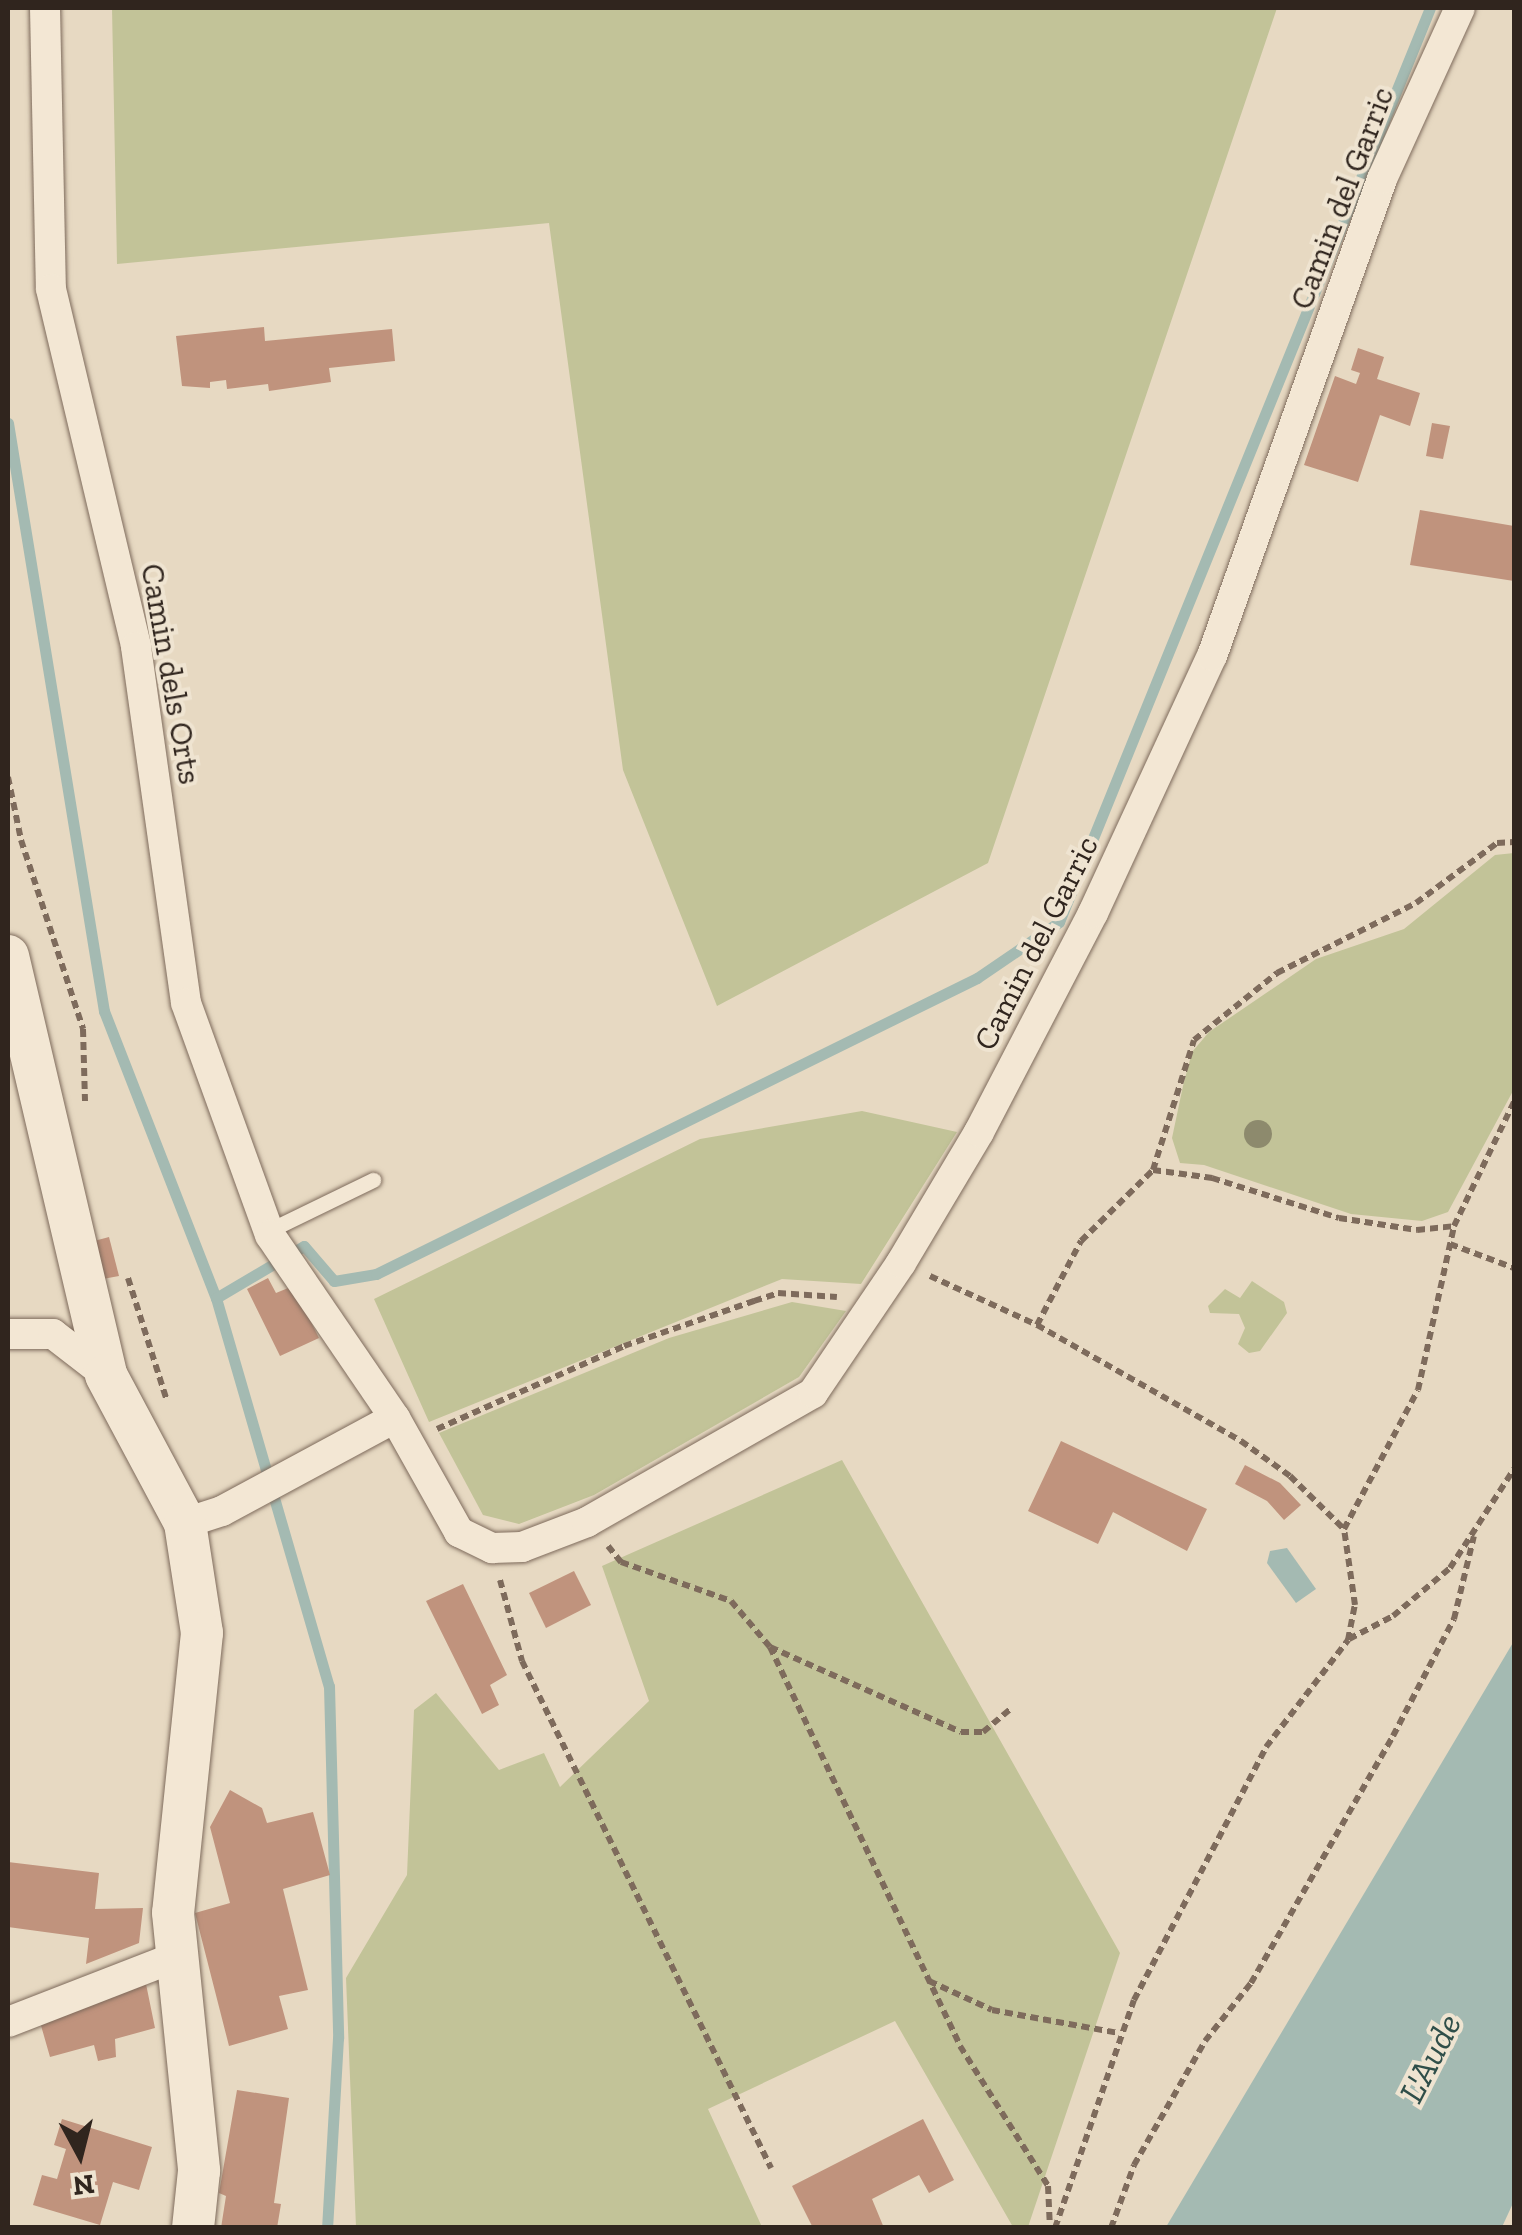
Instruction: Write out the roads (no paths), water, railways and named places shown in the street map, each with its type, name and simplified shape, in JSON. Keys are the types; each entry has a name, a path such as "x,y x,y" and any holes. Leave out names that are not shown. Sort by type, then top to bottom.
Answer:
{"main road":[{"path":"8,956 106,1375 203,1516 202,1633 173,1912 199,2171 193,2228"}],"street":[{"name":"Camin dels Orts","path":"45,8 51,289 136,646 186,1003 269,1233 328,1326 402,1430"},
{"name":"Camin del Garric","path":"402,1430 459,1532 492,1548 522,1547 587,1522 814,1393 900,1263 979,1132 1093,912 1212,656 1382,178 1460,8"},
{"path":"8,1334 53,1334 106,1375"},
{"path":"203,1516 342,1444 402,1430"},
{"path":"8,2022 178,1956"}],"lane":[{"path":"269,1233 372,1180"}],"water":[{"path":"1287,1548 1316,1589 1296,1603 1267,1563 1270,1551"},
{"name":"L'Aude","path":"1514,1641 1514,2201 1502,2227 1166,2227"}],"waterway":[{"path":"216,1298 304,1246 334,1281 376,1274 977,978 1059,922 1430,8"},
{"path":"8,423 104,1011 216,1298 329,1686 338,2038 327,2228"}]}
